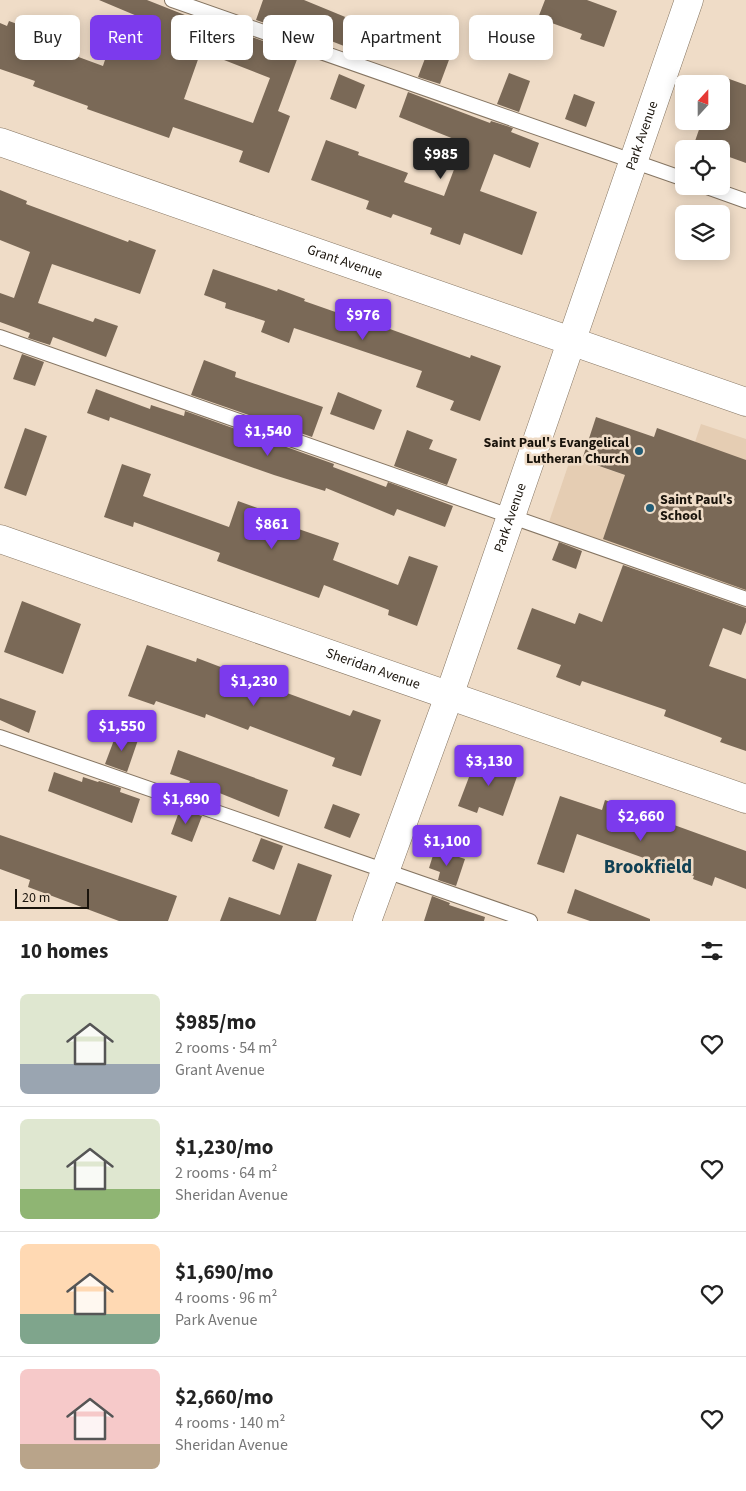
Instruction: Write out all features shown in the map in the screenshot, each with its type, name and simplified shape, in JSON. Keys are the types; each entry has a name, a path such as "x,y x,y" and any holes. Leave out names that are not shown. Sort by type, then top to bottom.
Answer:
{"street":[{"name":"Park Avenue","path":"368,921 512,516 690,0"},
{"name":"Grant Avenue","path":"0,142 746,402"},
{"name":"Sheridan Avenue","path":"0,539 746,798"}],"lane":[{"path":"172,0 675,176"},
{"path":"729,195 746,201"},
{"path":"0,337 746,599"},
{"path":"0,737 530,921"}],"shaded area":[{"name":"Saint Paul's School","path":"701,424 746,439 746,591 549,522 571,457 678,493"}],"building":[{"path":"99,0 147,0 185,15 171,15 171,60 198,60 184,99 253,123 270,78 224,60 253,60 253,37 263,41 263,60 297,60 278,111 290,116 269,173 239,162 243,151 173,127 169,138 87,109 88,106 33,86 35,81 0,69 0,23 7,26 9,21 15,23 15,60 80,60 80,58 103,66 105,60 161,60 161,15 135,15"},
{"path":"263,0 304,0 343,16 343,46 333,42 333,15 263,15 263,22 256,20"},
{"path":"545,0 587,0 617,11 604,47 580,39 582,34 553,23 553,15 539,15"},
{"path":"424,60 449,60 440,84 418,77"},
{"path":"509,73 530,81 519,112 497,104"},
{"path":"339,74 365,85 356,109 330,99"},
{"path":"730,79 746,85 746,163 730,157 730,140 695,140 699,130 730,130"},
{"path":"408,92 490,123 491,121 513,128 511,132 539,143 530,168 494,154 480,191 537,212 522,255 464,233 460,245 430,234 432,228 393,214 391,218 366,209 369,201 311,180 326,140 359,152 358,155 408,173 404,182 444,196 464,143 399,117"},
{"path":"574,94 595,102 586,127 565,119"},
{"path":"0,190 27,201 26,204 128,242 129,240 156,250 140,294 52,264 38,303 93,322 95,318 118,326 106,357 53,337 50,345 28,338 30,333 0,322 0,293 14,298 30,252 0,240"},
{"path":"213,269 277,291 278,289 305,299 304,301 364,322 365,320 470,358 471,355 501,366 480,421 450,410 454,401 416,387 422,371 294,328 289,343 261,332 265,321 225,308 226,303 204,295"},
{"path":"22,354 44,362 35,386 13,379"},
{"path":"204,360 236,372 235,377 323,407 312,437 191,395"},
{"path":"96,389 150,409 151,405 184,416 185,411 334,464 333,467 386,487 388,482 453,506 445,527 397,509 394,516 326,488 325,491 274,475 110,417 109,421 87,413"},
{"path":"338,392 382,410 374,430 330,414"},
{"name":"Saint Paul's School","path":"596,417 654,437 657,428 746,460 746,590 603,539 625,475 582,460"},
{"path":"25,428 47,436 26,496 4,488"},
{"path":"407,430 433,440 429,449 457,459 447,485 394,466"},
{"path":"122,464 151,474 143,496 229,527 238,501 260,509 258,515 339,543 333,560 398,585 409,556 438,566 417,626 388,615 389,610 324,585 319,598 217,561 220,553 134,522 133,527 104,517"},
{"path":"559,542 582,551 576,569 552,560"},
{"path":"623,565 746,608 746,622 741,635 723,628 709,666 746,679 746,751 720,742 722,738 664,716 666,710 582,681 580,686 556,677 561,665 517,649 532,608 575,624 579,613 602,622"},
{"path":"22,601 81,624 63,674 4,652"},
{"path":"147,645 196,662 197,658 239,674 241,670 267,679 265,685 350,716 353,710 381,720 361,776 332,766 335,758 250,726 248,730 206,714 205,718 156,701 154,705 128,696"},
{"path":"0,698 36,711 29,733 0,720"},
{"path":"117,732 138,740 127,772 105,764"},
{"path":"178,750 288,790 279,817 212,790 208,800 186,792 190,781 170,774"},
{"path":"477,756 519,771 503,816 479,807 477,813 458,806"},
{"path":"54,772 82,782 83,777 99,781 121,788 120,792 140,799 132,823 48,791"},
{"path":"560,796 602,810 605,800 746,851 746,889 715,877 712,886 693,879 694,876 577,834 564,873 537,864"},
{"path":"333,804 360,814 350,838 324,828"},
{"path":"180,809 202,816 192,842 171,834"},
{"path":"0,835 177,896 168,921 119,921 28,887 30,880 0,869"},
{"path":"261,838 283,846 274,870 252,861"},
{"path":"435,849 465,859 456,886 438,880 440,872 429,868"},
{"path":"298,863 332,875 316,921 220,921 229,897 280,915"},
{"path":"575,889 650,919 650,921 590,921 567,913"},
{"path":"432,896 450,903 449,905 485,917 484,921 424,921"}],"place":[{"name":"Saint Paul's Evangelical Lutheran Church","path":"639,451"},
{"name":"Saint Paul's School","path":"650,508"}],"district":[{"name":"Brookfield","path":"648,867"}]}
